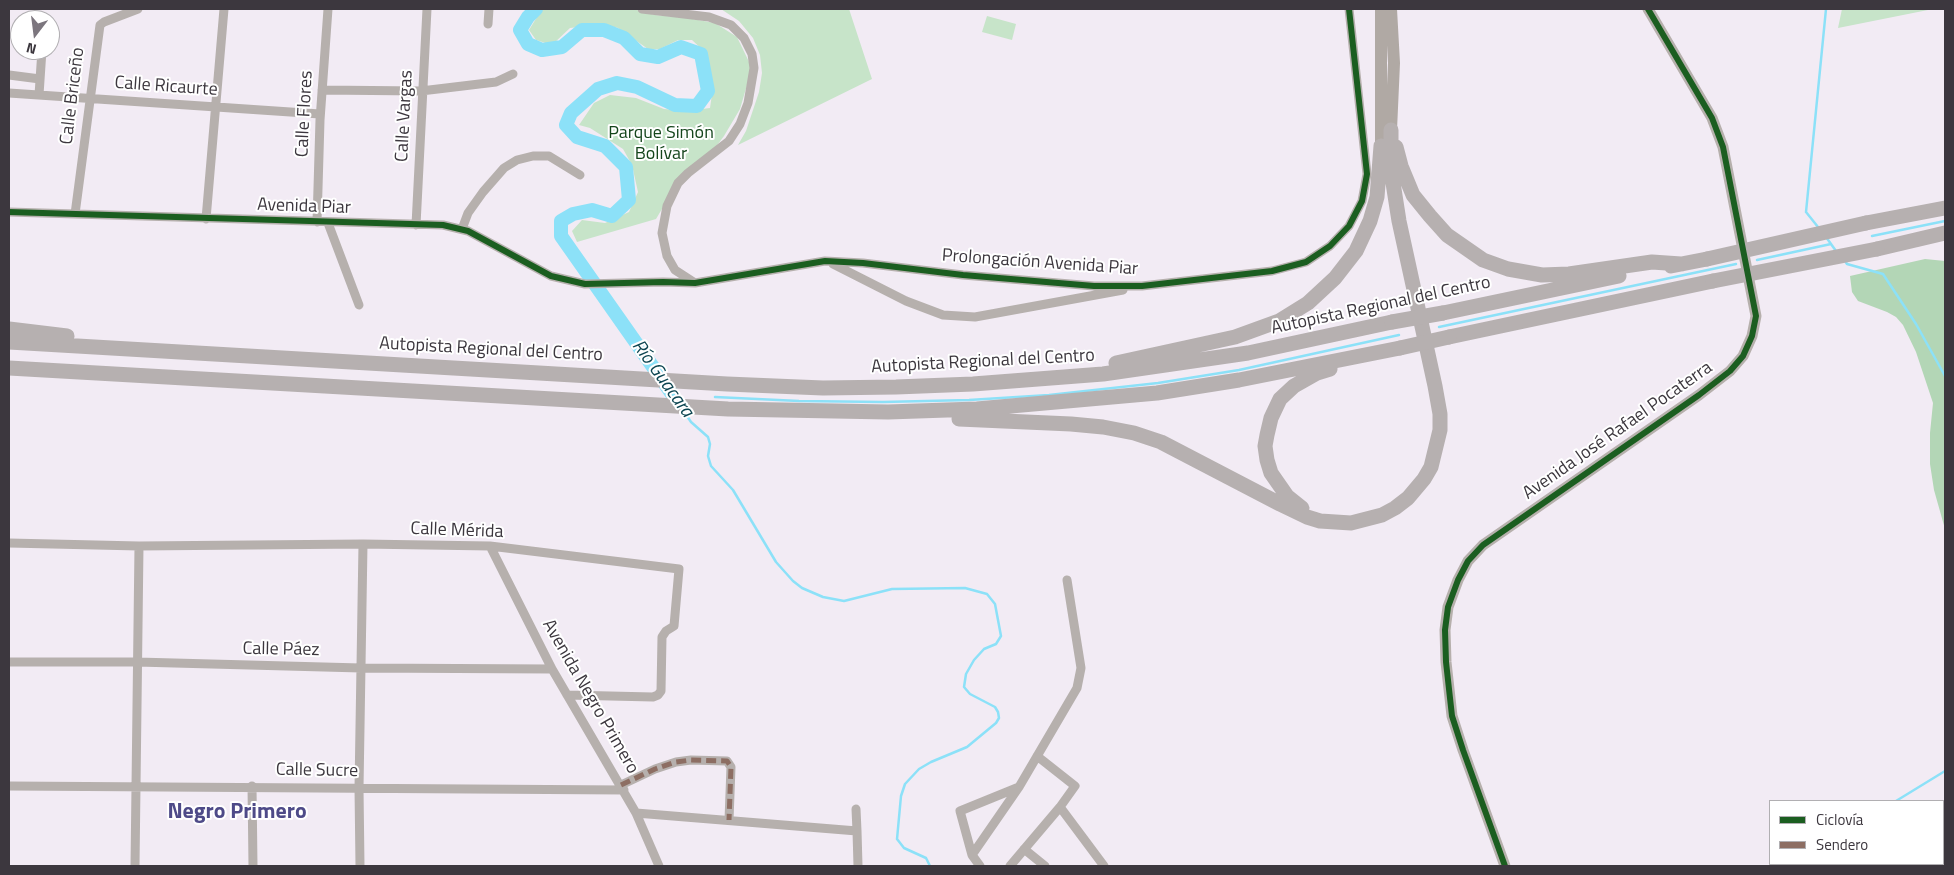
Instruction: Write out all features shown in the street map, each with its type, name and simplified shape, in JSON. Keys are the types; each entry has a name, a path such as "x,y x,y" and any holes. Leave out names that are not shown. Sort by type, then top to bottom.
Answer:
{"highway":[{"path":"1391,130 1401,166 1414,195 1447,235 1483,260 1508,269 1542,274 1569,274 1652,262 1681,264"},
{"path":"799,412 830,418 894,416 1103,427 1134,433 1161,442 1308,517 1320,521 1351,523 1382,515 1408,498 1424,479 1434,458 1440,430 1440,414 1435,386 1399,221 1391,170 1391,130"},
{"path":"1381,146 1388,201 1431,404 1432,423 1427,458 1419,474 1400,498 1386,508 1369,514 1337,518 1320,516 1297,505 1278,485 1267,460 1265,446 1267,435 1271,418 1280,399 1294,386 1317,373 1399,348"},
{"path":"974,384 1084,369 1190,348 1235,338 1292,314 1308,303 1335,278 1356,251 1370,221 1377,197 1381,146"},
{"name":"Autopista Regional del Centro","path":"9,342 160,349 727,384 823,388 896,388 974,384 1103,374 1248,353 1945,208"},
{"path":"9,368 728,409 799,412 888,412 977,409 1157,393 1239,380 1713,281 1881,248 1945,233"},
{"path":"1881,248 1906,250 1945,242"},
{"path":"9,329 96,340 134,342 160,349"},
{"path":"9,379 35,378 77,372"}],"main road":[{"path":"1380,9 1381,146"},
{"path":"1391,9 1394,63 1391,130"}],"street":[{"name":"Calle Briceño","path":"74,214 100,25 138,9"},
{"path":"206,218 224,9"},
{"name":"Calle Flores","path":"317,222 320,114 328,9"},
{"name":"Calle Vargas","path":"416,224 421,91 427,9"},
{"path":"488,24 489,9"},
{"path":"642,9 709,17 731,25 744,38 752,54 754,68 748,103 740,124 729,140 678,183 671,195 664,219 662,232 667,256 675,270 695,283"},
{"name":"Prolongación Avenida Piar","path":"585,284 695,283 825,261 906,301 943,315 975,317 1142,286 1272,271 1306,262 1330,246 1349,226 1362,201 1368,174 1349,9"},
{"name":"Avenida José Rafael Pocaterra","path":"1505,866 1452,716 1446,662 1445,630 1448,607 1458,580 1468,561 1483,545 1699,395 1730,371 1743,356 1752,336 1756,316 1723,147 1712,118 1648,9"},
{"path":"39,95 41,60"},
{"path":"322,90 421,91 496,82 513,74"},
{"path":"9,75 40,79"},
{"name":"Calle Ricaurte","path":"9,93 320,114"},
{"path":"462,229 468,213 483,192 504,168 517,160 533,156 549,156 580,175"},
{"name":"Avenida Piar","path":"9,212 443,225 462,229 550,276 585,284"},
{"path":"328,223 359,305"},
{"name":"Prolongación Avenida Piar","path":"830,263 863,262 963,275 1094,286 1142,286"},
{"path":"663,282 672,276 675,270"},
{"name":"Calle Mérida","path":"9,544 490,546 678,569 674,626 666,631 662,637 661,691 658,695 653,697 567,696"},
{"path":"360,866 359,788 363,544"},
{"path":"135,866 139,546"},
{"name":"Avenida Negro Primero","path":"490,546 552,669 636,813 659,866"},
{"path":"972,855 1019,786 1077,688 1080,668 1067,580"},
{"name":"Calle Páez","path":"9,662 137,662 361,668 552,669"},
{"path":"1010,866 1060,807 1075,786 1037,756"},
{"path":"622,788 656,769 676,762 691,760 727,761 731,767 729,820"},
{"name":"Calle Sucre","path":"9,786 622,788"},
{"path":"252,786 253,866"},
{"path":"980,866 972,855 960,811 1019,786"},
{"path":"1060,807 1104,866"},
{"path":"856,809 858,866"},
{"path":"636,813 857,831"},
{"path":"1024,850 1045,866"}],"green space":[{"name":"Parque Simón Bolívar","path":"542,9 633,9 655,15 715,23 737,37 752,68 740,109 712,152 684,172 656,219 577,242 572,231 582,220 605,223 629,212 638,192 632,165 623,149 590,128 579,125 594,103 610,95 636,98 664,109 686,111 710,108 712,94 707,54 692,40 678,40 660,49 648,49 618,28 603,24 570,28 552,45 536,40 529,30"},
{"name":"Parque Simón Bolívar","path":"721,9 849,9 872,79 738,145 746,131 759,92 762,73 760,55 753,38 739,21"},
{"path":"1842,9 1933,9 1838,28"},
{"path":"987,16 1016,24 1012,40 982,32"},
{"path":"1925,259 1945,261 1945,529 1934,490 1930,464 1930,433 1933,403 1916,352 1903,325 1896,317 1858,301 1852,292 1850,276"}],"waterway":[{"name":"Río Guacara","path":"536,9 528,17 520,30 528,44 542,50 562,47 582,30 604,30 624,38 640,54 658,57 681,47 701,54 708,91 697,106 675,105 637,87 617,83 598,89 571,113 566,125 577,137 605,146 626,167 629,200 612,216 592,210 573,214 561,221 561,236 672,394"},
{"path":"1818,227 1806,212 1826,9"},
{"path":"1872,236 1945,221"},
{"path":"1826,237 1836,251"},
{"path":"1757,260 1831,244"},
{"path":"1845,261 1847,264 1883,274 1916,324 1945,376"},
{"path":"1439,327 1736,264"},
{"path":"715,397 883,402 969,400 1049,395 1158,383 1239,370 1399,335"},
{"name":"Río Guacara","path":"672,394 676,400"},
{"name":"Río Guacara","path":"685,413 691,422 708,437 710,444 708,456 711,466 733,490 776,562 802,588 823,597 844,601 892,589 965,588 987,594 995,604 1001,636 996,644 984,649 974,660 966,674 964,687 970,694 995,707 999,718 996,723 967,747 919,769 905,784 901,796 897,839 904,848 926,858 930,866"},
{"path":"1898,800 1945,771"}],"marked path":[{"path":"621,785 655,769 676,762 691,760 727,761 731,767 729,820"}],"cycle path":[{"path":"9,212 443,225 468,231 551,276 585,284 695,283 825,261 863,263 963,275 1094,286 1142,286 1272,271 1306,262 1330,246 1349,226 1362,201 1367,174 1349,9"},
{"path":"1505,866 1452,716 1446,662 1445,630 1448,607 1458,580 1468,561 1483,545 1699,395 1730,371 1743,356 1752,336 1756,316 1723,147 1712,118 1648,9"}],"district":[{"name":"Negro Primero","path":"237,813"}]}
